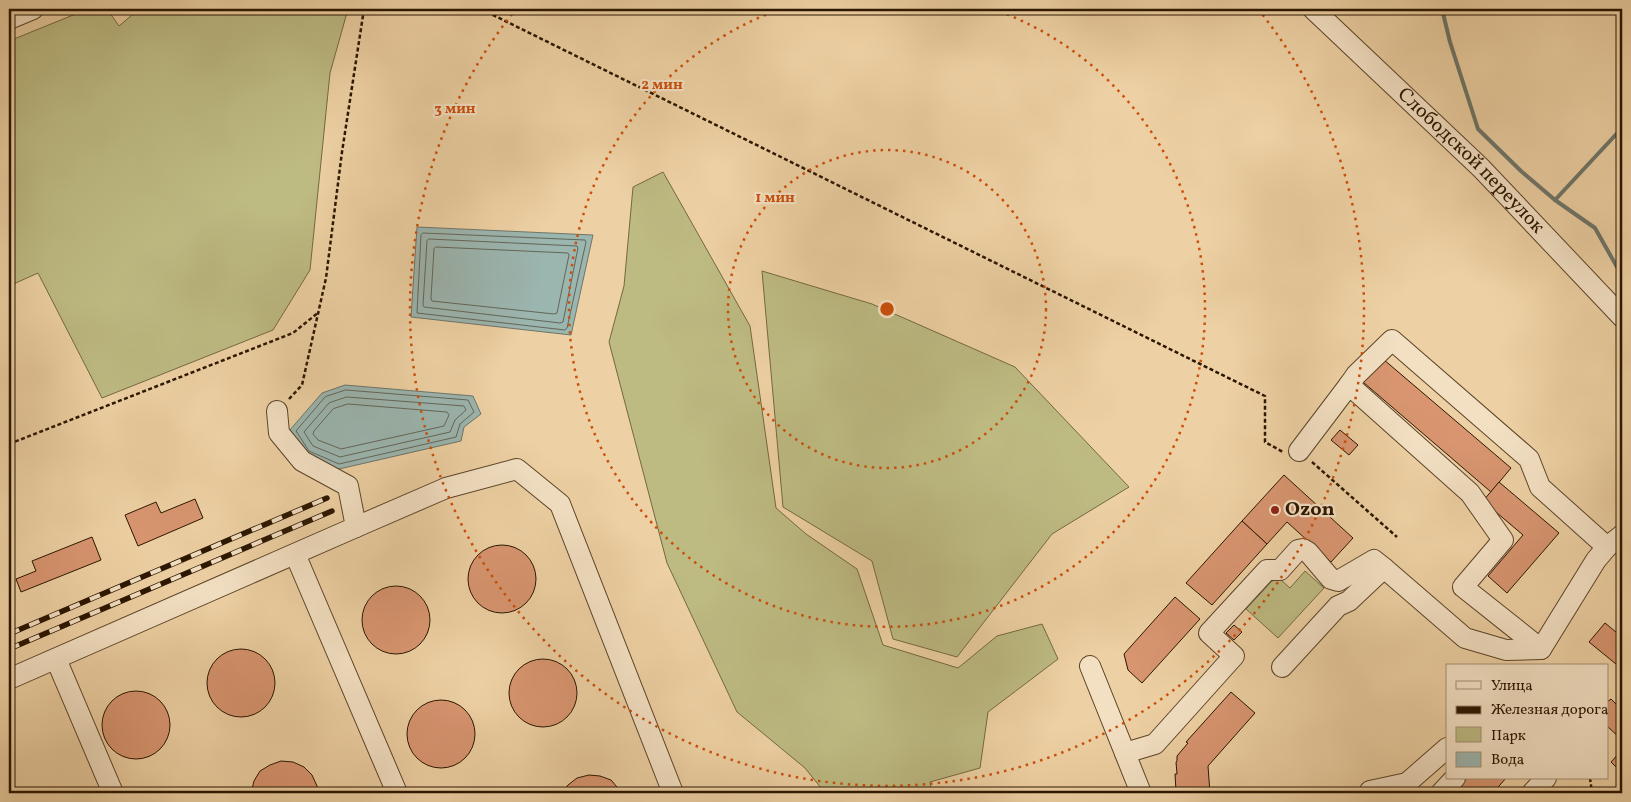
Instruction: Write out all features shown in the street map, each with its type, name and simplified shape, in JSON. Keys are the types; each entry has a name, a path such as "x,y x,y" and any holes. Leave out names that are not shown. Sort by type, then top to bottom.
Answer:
{"street":[{"path":"9,19 32,9"},
{"name":"Слободской переулок","path":"1314,9 1481,168 1622,317"},
{"path":"1299,451 1356,375 1392,340 1529,459 1540,487 1615,541 1596,560 1542,657 1530,664"},
{"path":"1349,385 1470,494 1504,540 1463,587 1542,657"},
{"path":"277,411 279,433 302,460 348,486 356,527"},
{"path":"9,679 446,488 517,469 560,504 673,793"},
{"path":"1125,753 1155,744 1234,656 1210,633 1267,570 1280,570 1298,550 1304,549 1308,552 1331,578 1338,581 1374,560 1465,638 1506,650 1542,657"},
{"path":"295,554 397,793"},
{"path":"1282,667 1338,606 1350,600 1384,568"},
{"path":"56,659 113,793"},
{"path":"1090,666 1141,793"},
{"path":"1370,791 1408,784 1446,749"},
{"path":"1441,793 1453,780"},
{"path":"1532,793 1544,780"}],"path":[{"path":"277,411 302,385 319,311 326,278 342,152 364,9"},
{"path":"481,9 1265,396 1265,442 1282,452 1299,451 1397,537"},
{"path":"9,444 293,333 319,311"},
{"path":"1590,780 1592,793"}],"green space":[{"path":"88,9 107,9 119,26 139,9 348,9 330,73 310,270 273,330 102,398 38,273 9,286 9,41"},
{"path":"663,172 750,326 776,508 806,534 857,569 883,645 958,668 997,636 1042,624 1058,659 988,712 980,768 930,782 932,793 825,793 805,768 737,712 667,563 609,342 624,286 633,187"},
{"path":"762,271 872,304 1015,367 1129,487 1052,534 957,657 893,639 872,561 783,507"},
{"path":"1305,571 1324,588 1278,638 1246,609 1272,581 1280,579 1290,588"}],"water":[{"path":"417,227 593,235 571,335 411,317"},
{"path":"345,385 473,396 481,414 464,427 461,441 339,469 305,455 289,431 322,393"}],"building":[{"path":"1383,359 1511,468 1491,492 1363,382"},
{"path":"1340,430 1358,445 1349,455 1331,440"},
{"path":"1284,475 1353,538 1331,562 1287,522 1267,544 1242,521"},
{"path":"1499,482 1559,533 1507,593 1488,576 1523,535 1483,501"},
{"path":"195,499 203,518 138,546 125,515 156,502 161,513"},
{"path":"1242,521 1267,544 1212,605 1186,583"},
{"path":"92,537 101,560 21,592 16,579 36,571 32,561"},
{"path":"502,545 515,548 526,555 533,566 536,579 533,592 526,603 515,610 502,613 489,610 478,603 471,592 468,579 471,566 478,555 489,548"},
{"path":"396,586 409,589 420,596 427,607 430,620 427,633 420,644 409,651 396,654 383,651 372,644 365,633 362,620 365,607 372,596 383,589"},
{"path":"1175,597 1200,619 1142,683 1128,670 1124,654"},
{"path":"1605,623 1622,637 1622,669 1589,642"},
{"path":"1234,625 1242,632 1234,640 1226,633"},
{"path":"241,649 254,652 265,659 272,670 275,683 272,696 265,707 254,714 241,717 228,714 217,707 210,696 207,683 210,670 217,659 228,652"},
{"path":"543,659 556,662 567,669 574,680 577,693 574,706 567,717 556,724 543,727 530,724 519,717 512,706 509,693 512,680 519,669 530,662"},
{"path":"136,691 149,694 160,701 167,712 170,725 167,738 160,749 149,756 136,759 123,756 112,749 105,738 102,725 105,712 112,701 123,694"},
{"path":"1231,692 1255,713 1208,766 1210,793 1178,793 1176,791 1175,774 1177,774 1177,756 1188,743 1186,742"},
{"path":"1611,699 1622,710 1622,740 1608,727 1608,701"},
{"path":"441,700 454,703 465,710 472,721 475,734 472,747 465,758 454,765 441,768 428,765 417,758 410,747 407,734 410,721 417,710 428,703"},
{"path":"1622,750 1622,773 1611,762"},
{"path":"281,761 293,762 304,767 312,775 318,793 251,793 254,781 260,771"},
{"path":"589,775 611,780 622,793 562,793 577,778"},
{"path":"1465,780 1504,780 1493,793 1454,793"}],"waterway":[{"path":"1442,9 1450,42 1478,129 1521,171 1555,200 1595,228 1617,267"},
{"path":"1555,200 1622,128"}],"railway":[{"path":"9,634 327,498"},
{"path":"9,649 332,511"}],"place":[{"name":"Ozon","path":"1275,510"}]}
